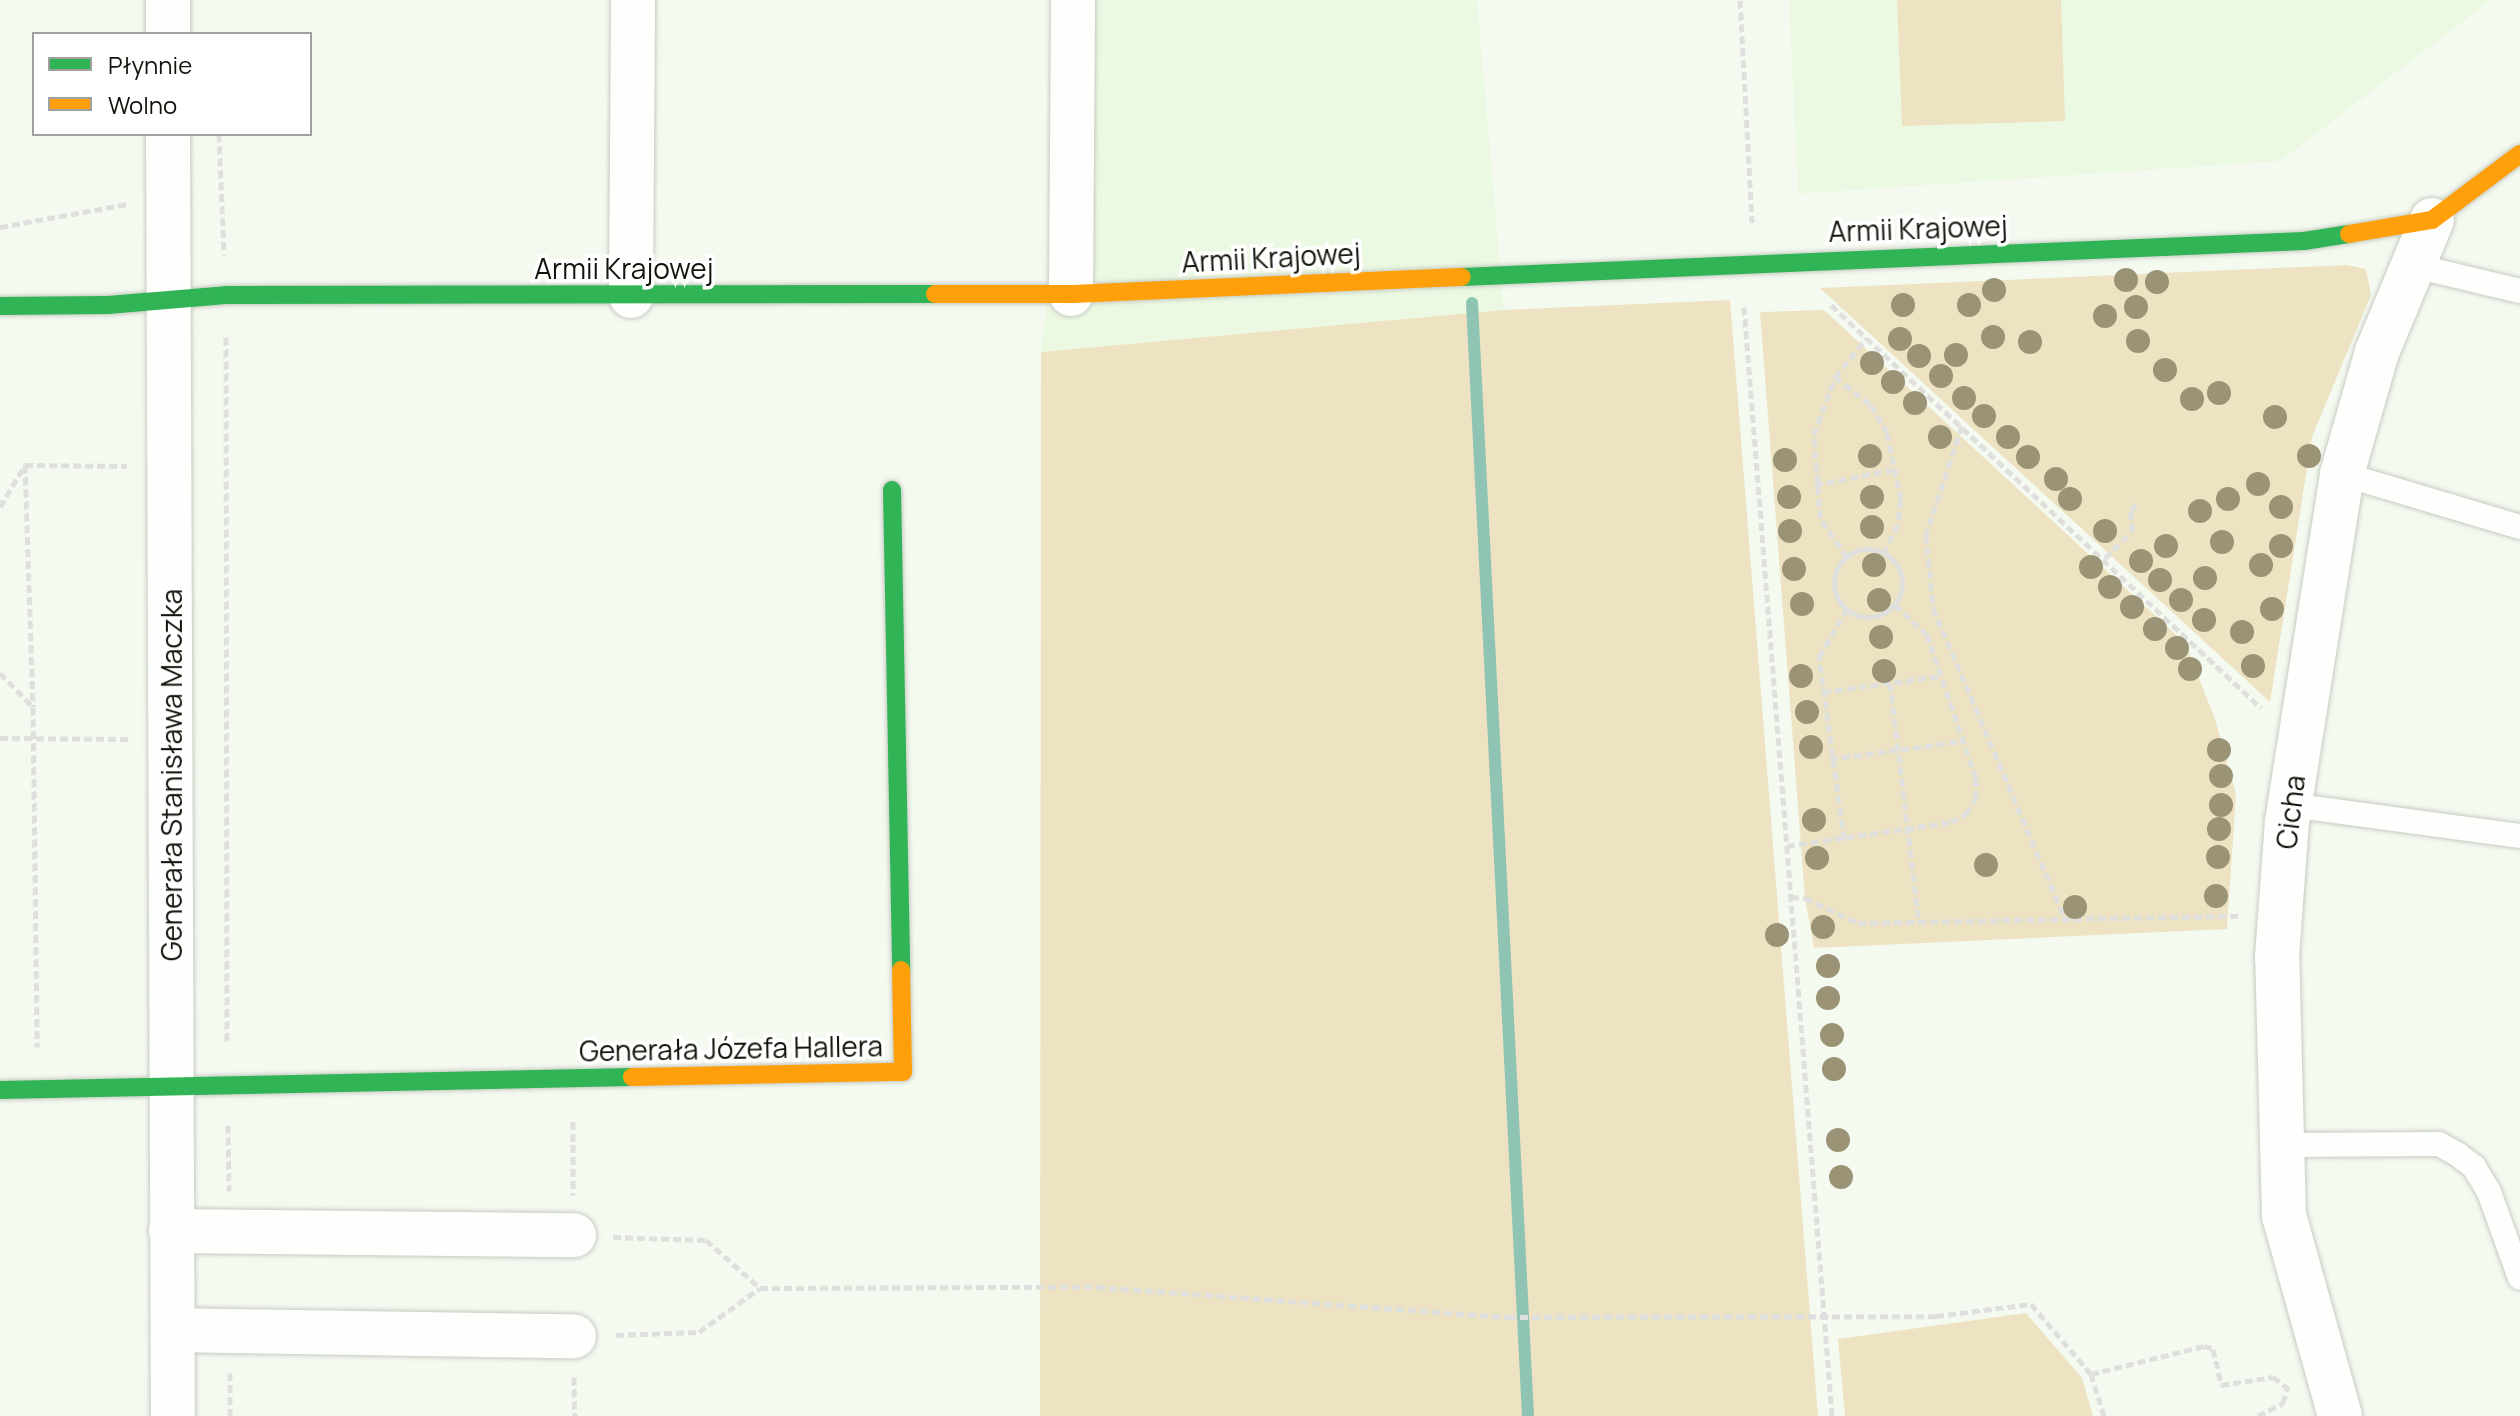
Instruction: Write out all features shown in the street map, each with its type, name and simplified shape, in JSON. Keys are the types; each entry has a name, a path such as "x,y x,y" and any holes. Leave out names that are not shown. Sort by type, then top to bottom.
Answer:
{"street":[{"path":"168,0 168,32"},
{"path":"631,296 633,0"},
{"path":"1071,294 1073,0"},
{"name":"Generała Stanisława Maczka","path":"168,136 173,1416"},
{"name":"Armii Krajowej","path":"0,306 108,305 170,296 226,295 1071,294 2304,241 2432,220 2520,154"},
{"name":"Cicha","path":"2335,1399 2284,1216 2277,957 2290,805 2342,474 2377,352 2432,220"},
{"name":"Generała Józefa Hallera","path":"0,1090 903,1072 892,490"},
{"path":"171,1231 574,1235"},
{"path":"173,1330 574,1336"}],"lane":[{"path":"2411,265 2520,291"},
{"path":"2342,474 2520,527"},
{"path":"2290,805 2520,836"},
{"path":"2284,1145 2439,1144 2457,1154 2474,1167 2489,1192 2520,1278"}],"path":[{"path":"1740,0 1752,232"},
{"path":"219,136 226,295 229,1232"},
{"path":"0,227 23,227 109,204 138,204"},
{"path":"1740,263 1832,1416"},
{"path":"1822,296 2105,558 2265,712"},
{"path":"1847,557 1820,518 1815,485 1814,435 1835,377 1867,338"},
{"path":"1835,377 1877,413 1895,469 1900,516 1883,553"},
{"path":"1962,426 1926,535 1933,608 2065,919"},
{"path":"25,465 144,467"},
{"path":"0,507 25,465"},
{"path":"25,465 33,707 37,1089"},
{"path":"1815,485 1895,469"},
{"path":"2105,558 2132,531 2131,510 2137,503"},
{"path":"1866,548 1883,553 1898,567 1902,580 1894,604 1870,617 1847,609 1834,585 1847,557 1866,548"},
{"path":"1787,846 1951,822 1972,806 1978,787 1927,635 1894,604"},
{"path":"1844,839 1830,759 1821,646 1847,609"},
{"path":"0,673 33,707"},
{"path":"1823,692 1941,676"},
{"path":"1890,683 1919,922"},
{"path":"0,738 145,739"},
{"path":"1830,759 1963,741"},
{"path":"1791,897 1805,898 1858,923 2242,916"},
{"path":"574,1235 706,1240 760,1288"},
{"path":"574,1336 699,1332 760,1288 1097,1287 1538,1318 1936,1316 2031,1304 2091,1374 2104,1416"},
{"path":"230,1416 231,1330"},
{"path":"2091,1374 2204,1346 2213,1349 2221,1385 2273,1377 2287,1389 2335,1399"},
{"path":"2258,1416 2283,1403 2287,1389"}],"shaded area":[{"path":"1084,0 1477,0 1504,310 1041,352"},
{"path":"1789,0 2491,0 2280,161 1798,194"},
{"path":"1897,0 2061,0 2065,121 1902,126"},
{"path":"2347,265 2366,269 2371,295 2312,437 2270,702 1820,288"},
{"path":"1730,300 1818,1416 1040,1416 1041,352 1504,310"},
{"path":"1824,310 2185,643 2215,719 2236,794 2227,929 1814,948 1805,898 1760,312"},
{"path":"2026,1313 2082,1378 2093,1416 1845,1416 1838,1339"}],"waterway":[{"path":"1472,303 1528,1416"}],"traffic: fast":[{"path":"1462,277 2304,241 2349,234"},
{"path":"0,306 108,305 226,295 935,294"},
{"path":"892,490 901,970"},
{"path":"0,1090 632,1077"}],"traffic: slow":[{"path":"2349,234 2432,220 2520,154"},
{"path":"935,294 1071,294 1462,277"},
{"path":"632,1077 903,1072 901,970"}]}
